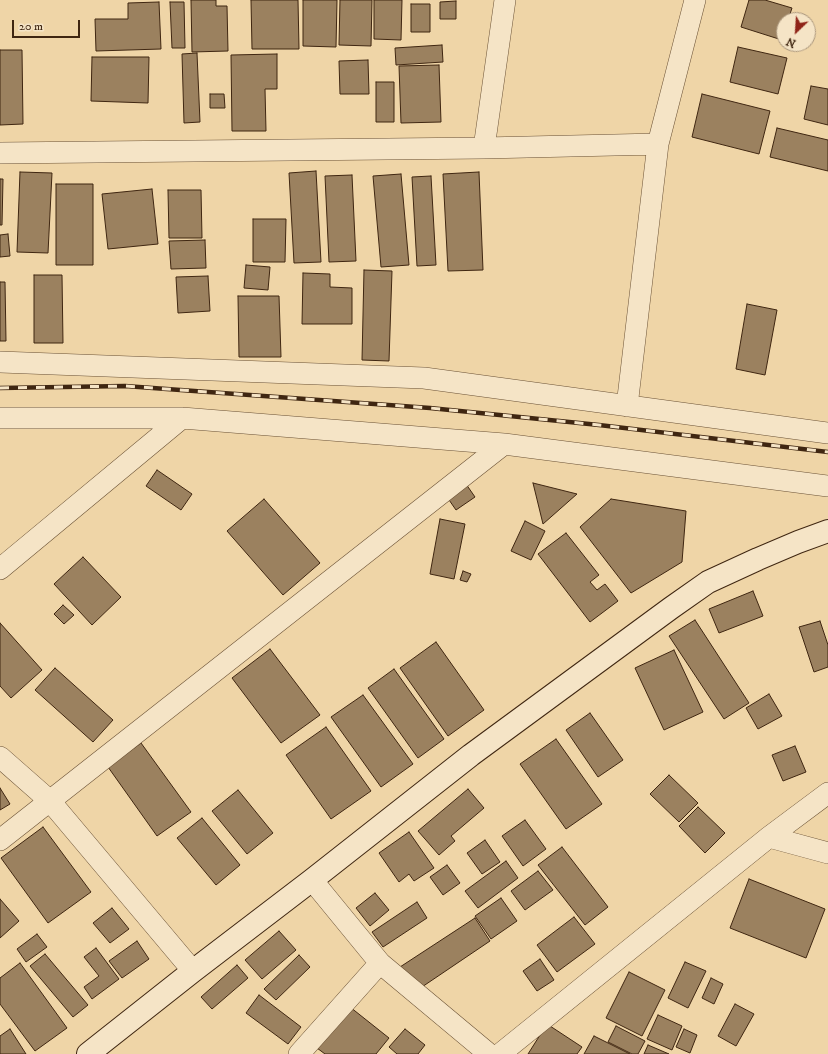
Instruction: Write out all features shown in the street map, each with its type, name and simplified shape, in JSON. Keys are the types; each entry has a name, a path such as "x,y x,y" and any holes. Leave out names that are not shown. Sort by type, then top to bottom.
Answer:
{"main road":[{"path":"88,1054 471,755 671,608 708,582 764,556 828,531"}],"street":[{"path":"484,148 505,0"},
{"path":"627,406 658,144 695,0"},
{"path":"0,152 484,148 658,144"},
{"path":"0,362 424,378 828,432"},
{"path":"0,418 182,418 504,444 828,486"},
{"path":"0,569 182,418"},
{"path":"0,840 504,444"},
{"path":"0,757 50,801 193,971"},
{"path":"500,1054 769,837 828,793"},
{"path":"769,837 828,854"},
{"path":"312,880 380,963 489,1054"},
{"path":"299,1054 380,963"}],"building":[{"path":"191,0 216,0 216,6 227,6 228,51 192,52"},
{"path":"251,0 298,0 299,49 252,49"},
{"path":"303,0 337,0 336,47 303,46"},
{"path":"340,0 372,0 371,46 339,45"},
{"path":"374,0 402,0 401,40 374,39"},
{"path":"749,0 765,0 792,8 791,12 776,12 776,38 741,27"},
{"path":"456,1 456,19 440,19 440,2"},
{"path":"159,2 161,49 96,51 95,19 128,19 128,3"},
{"path":"170,2 184,2 185,48 172,48"},
{"path":"411,4 430,4 430,32 411,32"},
{"path":"442,45 443,62 396,65 395,48"},
{"path":"738,47 787,58 778,94 730,82"},
{"path":"0,50 22,50 23,124 0,125"},
{"path":"197,53 200,122 184,123 182,54"},
{"path":"277,54 277,89 265,89 266,131 232,131 231,55"},
{"path":"92,57 149,57 148,103 91,101"},
{"path":"368,60 369,94 340,94 339,61"},
{"path":"439,65 441,122 401,123 399,66"},
{"path":"376,82 394,82 394,122 376,122"},
{"path":"811,86 828,89 828,125 804,119"},
{"path":"210,94 224,94 225,108 210,108"},
{"path":"702,94 770,111 759,154 692,137"},
{"path":"777,128 828,140 828,171 770,157"},
{"path":"316,171 321,262 294,263 289,173"},
{"path":"20,172 52,173 48,253 17,252"},
{"path":"479,172 483,270 448,271 443,174"},
{"path":"401,174 409,265 381,267 373,176"},
{"path":"352,175 356,261 329,262 325,176"},
{"path":"431,176 436,265 417,266 412,177"},
{"path":"0,179 3,179 2,225 0,225"},
{"path":"56,184 93,184 93,265 56,265"},
{"path":"152,189 158,244 108,249 102,194"},
{"path":"168,190 201,190 202,238 169,238"},
{"path":"253,219 286,219 285,262 253,262"},
{"path":"8,234 10,256 0,257 0,235"},
{"path":"205,240 206,268 171,269 169,241"},
{"path":"246,265 270,267 268,290 244,288"},
{"path":"364,270 392,271 389,361 362,360"},
{"path":"303,273 330,274 330,287 352,288 352,324 302,324"},
{"path":"34,275 62,275 63,343 34,343"},
{"path":"208,276 210,311 178,313 176,277"},
{"path":"0,282 5,282 6,341 0,341"},
{"path":"238,296 279,296 281,357 239,357"},
{"path":"747,304 777,310 765,375 736,369"},
{"path":"157,470 192,494 181,510 146,486"},
{"path":"533,483 577,494 543,524"},
{"path":"466,484 475,497 456,510 447,497"},
{"path":"264,499 320,563 283,595 227,531"},
{"path":"611,499 686,511 682,562 631,593 580,527"},
{"path":"440,519 465,524 454,579 430,574"},
{"path":"525,521 545,531 531,560 511,551"},
{"path":"566,533 599,575 590,582 597,590 605,584 618,601 590,622 538,554"},
{"path":"83,557 121,597 92,625 54,584"},
{"path":"463,571 471,574 467,582 460,580"},
{"path":"753,591 763,616 719,633 709,609"},
{"path":"63,605 74,615 64,624 54,614"},
{"path":"695,620 749,703 724,719 669,636"},
{"path":"820,621 828,645 828,667 814,672 799,627"},
{"path":"0,623 42,670 11,698 0,686"},
{"path":"436,642 484,710 448,736 400,668"},
{"path":"270,649 320,715 281,743 232,678"},
{"path":"674,650 703,712 664,730 635,668"},
{"path":"55,668 113,720 93,742 35,690"},
{"path":"394,669 444,739 418,758 368,688"},
{"path":"769,694 782,716 758,729 746,708"},
{"path":"363,695 413,764 381,787 331,717"},
{"path":"590,713 623,760 598,777 566,730"},
{"path":"326,727 371,791 331,819 286,755"},
{"path":"556,739 602,804 566,829 520,764"},
{"path":"141,743 191,812 157,836 108,767"},
{"path":"795,746 806,772 783,781 772,755"},
{"path":"669,775 698,803 679,822 650,794"},
{"path":"0,788 10,804 0,810"},
{"path":"468,789 484,808 451,836 455,841 439,855 418,831"},
{"path":"238,790 273,833 247,854 212,811"},
{"path":"698,807 725,833 705,853 679,826"},
{"path":"202,818 240,865 216,885 177,838"},
{"path":"525,820 546,849 523,866 502,836"},
{"path":"43,827 91,892 48,923 1,858"},
{"path":"409,832 434,868 414,881 409,874 399,882 379,853"},
{"path":"485,840 500,862 482,874 467,853"},
{"path":"562,847 608,907 585,925 538,865"},
{"path":"506,861 518,878 478,908 465,891"},
{"path":"447,865 460,883 443,895 430,877"},
{"path":"538,871 553,890 525,910 511,891"},
{"path":"749,879 825,909 806,958 730,928"},
{"path":"375,893 389,910 370,926 356,908"},
{"path":"501,898 517,921 491,939 475,916"},
{"path":"0,899 19,921 0,938"},
{"path":"417,902 427,918 383,947 372,932"},
{"path":"112,908 129,929 110,943 93,923"},
{"path":"574,917 595,944 557,972 537,945"},
{"path":"475,918 490,941 416,991 400,967"},
{"path":"279,931 296,950 262,979 245,960"},
{"path":"37,934 47,947 26,962 17,949"},
{"path":"137,941 149,959 122,978 109,961"},
{"path":"96,948 119,979 92,999 84,987 99,976 84,957"},
{"path":"45,954 88,1005 73,1017 30,966"},
{"path":"299,955 310,967 276,1000 264,989"},
{"path":"540,959 554,980 537,991 523,971"},
{"path":"685,962 706,971 688,1008 668,998"},
{"path":"20,963 67,1028 35,1051 0,1004 0,978"},
{"path":"237,965 248,978 212,1009 201,997"},
{"path":"629,972 665,990 642,1036 606,1018"},
{"path":"711,978 723,984 714,1004 702,998"},
{"path":"259,995 301,1027 288,1044 246,1013"},
{"path":"735,1004 754,1014 736,1046 718,1036"},
{"path":"350,1007 389,1038 376,1054 325,1054 317,1048"},
{"path":"658,1015 682,1026 672,1050 647,1039"},
{"path":"547,1024 582,1047 577,1054 528,1054"},
{"path":"616,1026 645,1041 638,1054 632,1054 608,1042"},
{"path":"10,1029 26,1054 0,1054 0,1036"},
{"path":"405,1029 425,1045 418,1054 397,1054 389,1047"},
{"path":"684,1029 697,1035 690,1053 676,1047"},
{"path":"594,1036 630,1054 584,1054"},
{"path":"648,1045 669,1054 644,1054"}],"railway":[{"path":"0,388 125,386 430,408 599,425 828,452"}]}
